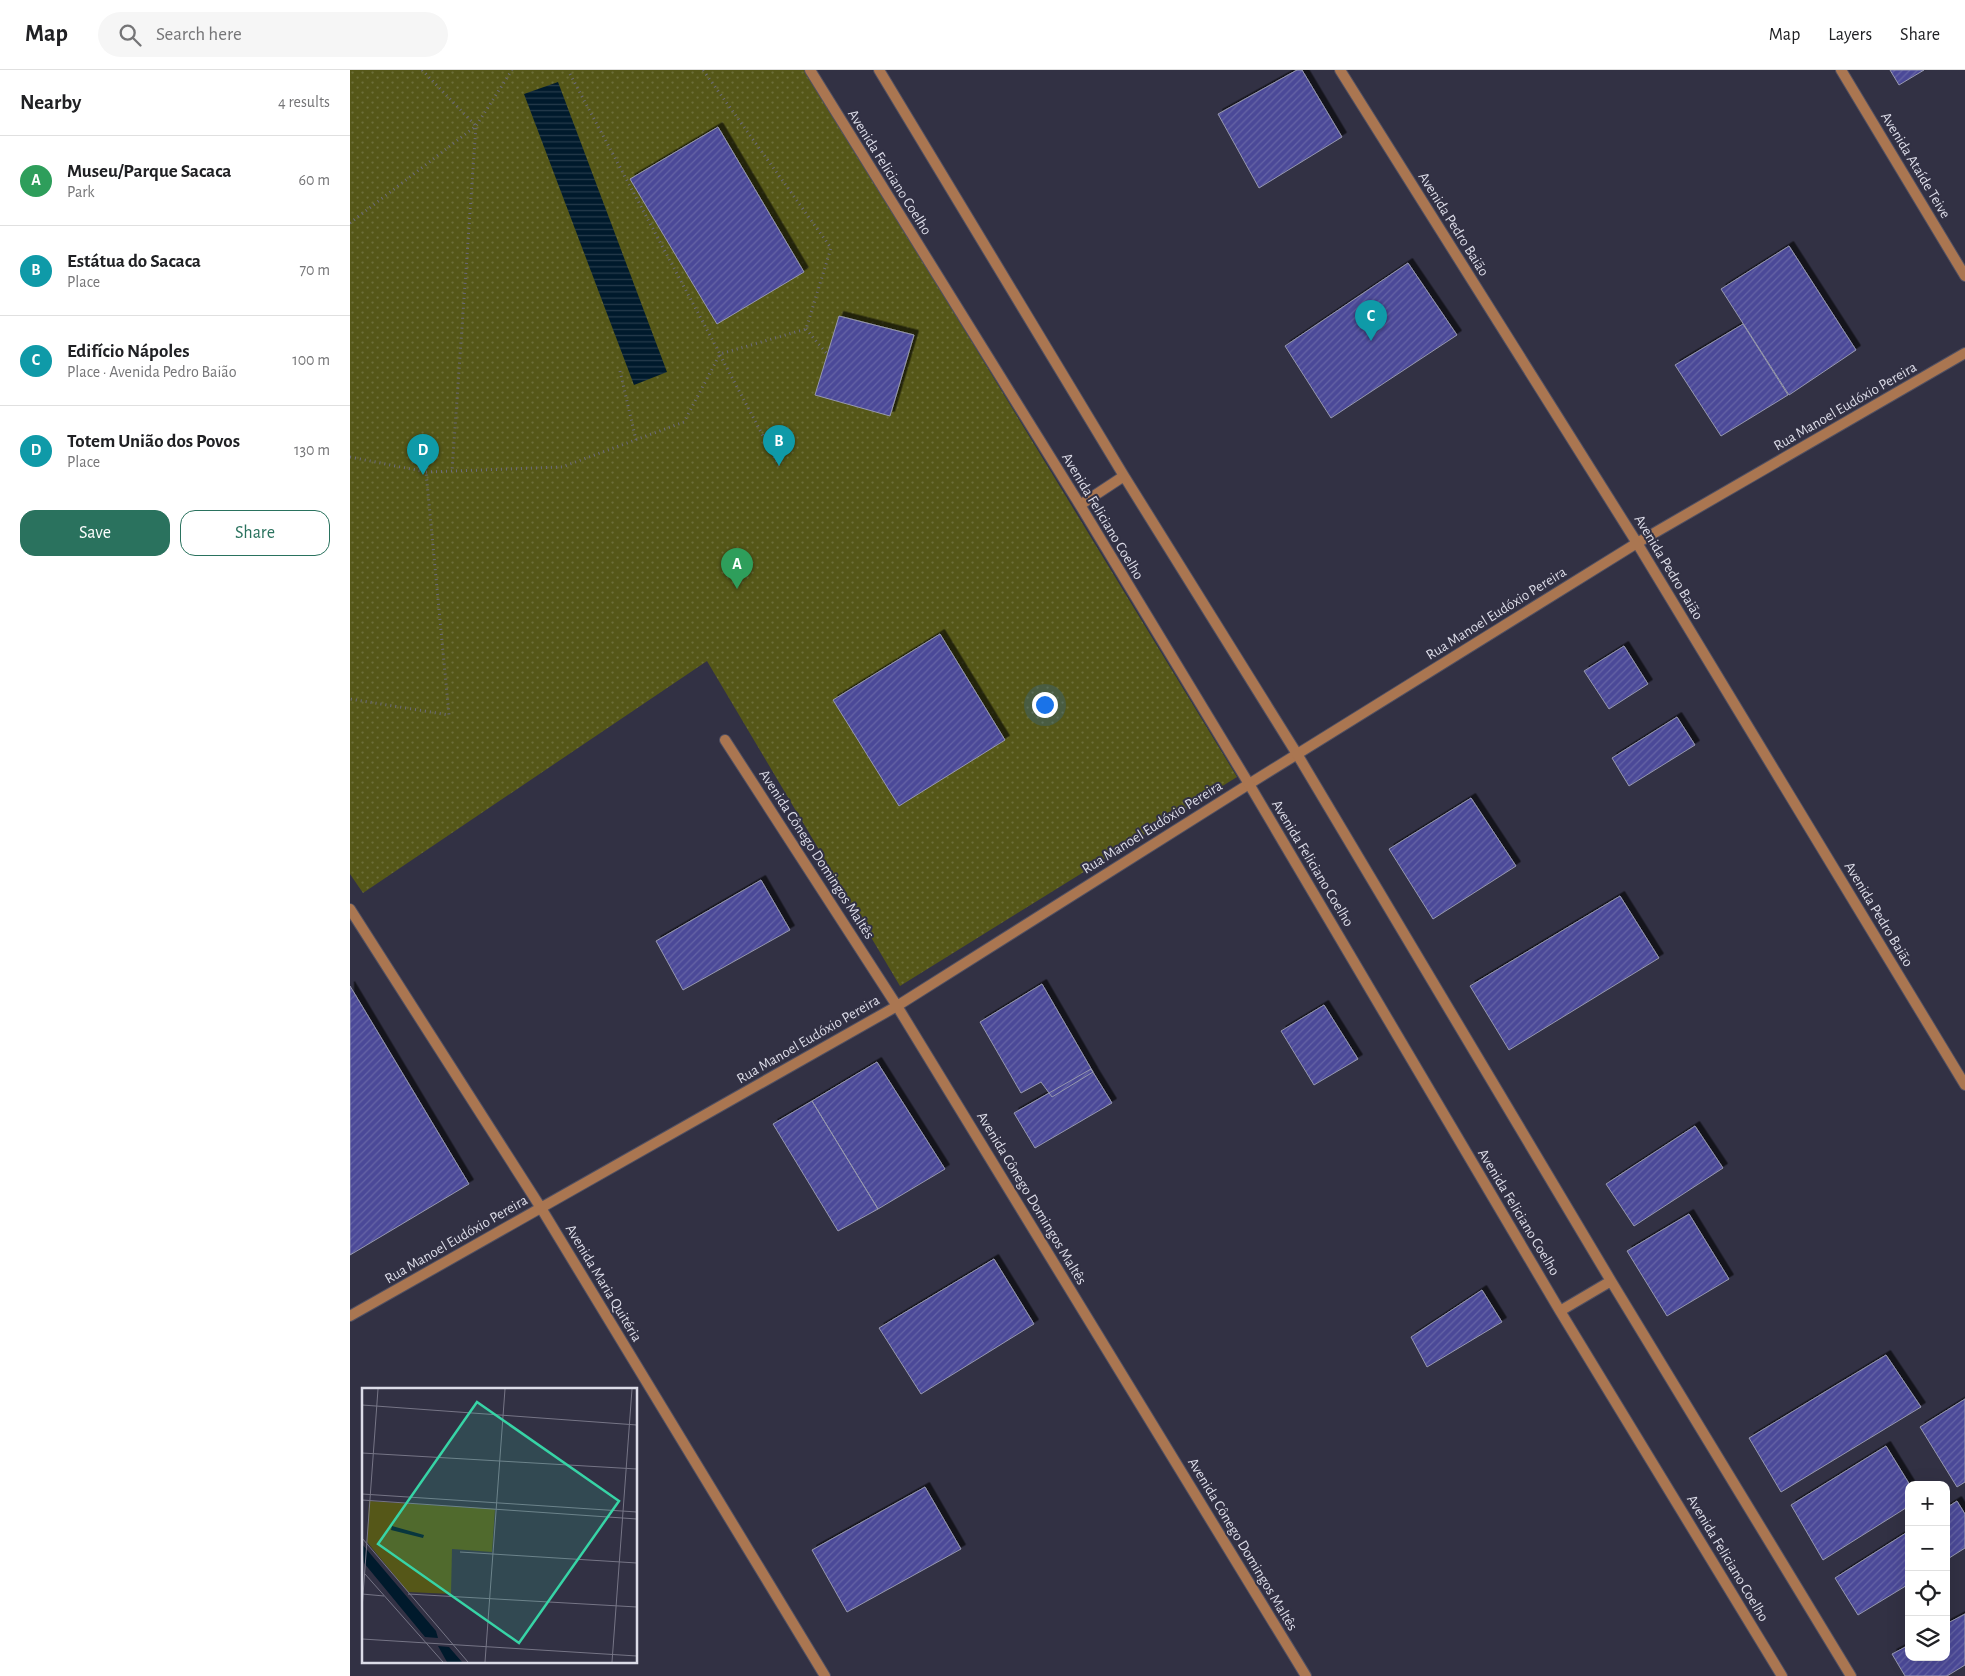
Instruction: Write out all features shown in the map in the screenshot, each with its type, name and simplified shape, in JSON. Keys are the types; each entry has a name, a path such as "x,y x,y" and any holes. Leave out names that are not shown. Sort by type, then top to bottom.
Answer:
{"street":[{"name":"Avenida Feliciano Coelho","path":"810,70 1080,505 1249,784 1560,1311 1782,1676"},
{"path":"879,70 1124,476 1297,754 1611,1281 1851,1676"},
{"name":"Avenida Pedro Baião","path":"1340,70 1637,543 1965,1085"},
{"name":"Avenida Ataíde Teive","path":"1841,70 1965,276"},
{"name":"Rua Manoel Eudóxio Pereira","path":"350,1316 897,1006 1637,543 1965,353"},
{"path":"1080,505 1124,476"},
{"name":"Avenida Cônego Domingos Maltês","path":"725,740 897,1006 1306,1676"},
{"name":"Avenida Maria Quitéria","path":"350,909 541,1208 825,1676"},
{"path":"1560,1311 1611,1281"}],"path":[{"path":"422,70 476,126 452,471"},
{"path":"350,223 476,126 512,70"},
{"path":"703,70 830,248 806,329"},
{"path":"570,74 779,466"},
{"path":"350,457 426,472 562,466 684,422 720,354 806,329"},
{"path":"806,329 827,354"},
{"path":"620,371 636,440"},
{"path":"350,699 449,715 426,472"}],"shaded area":[{"path":"350,70 806,70 1237,777 900,986 707,661 363,893 350,874"}],"water":[{"path":"558,82 667,372 634,385 524,94"}],"building":[{"path":"1297,70 1302,70 1342,137 1259,188 1218,114"},
{"path":"1890,70 1924,70 1899,85"},
{"path":"718,127 804,272 717,324 630,179"},
{"path":"1789,246 1856,350 1789,395 1721,289"},
{"path":"1408,263 1457,335 1331,418 1285,346"},
{"path":"839,316 914,335 890,416 815,395"},
{"path":"1743,324 1788,395 1721,436 1675,365"},
{"path":"940,634 1005,740 899,806 833,700"},
{"path":"1624,646 1648,684 1609,709 1584,671"},
{"path":"1677,717 1695,745 1629,786 1612,758"},
{"path":"1471,798 1516,866 1433,919 1389,849"},
{"path":"761,880 790,930 683,990 656,941"},
{"path":"1620,896 1659,958 1509,1050 1470,986"},
{"path":"1042,984 1093,1072 1052,1097 1041,1082 1021,1093 980,1022"},
{"path":"350,986 469,1184 350,1255"},
{"path":"1324,1005 1358,1059 1314,1085 1281,1031"},
{"path":"877,1062 945,1169 878,1209 812,1101"},
{"path":"1091,1069 1112,1103 1035,1148 1014,1113"},
{"path":"812,1101 878,1209 838,1231 773,1124"},
{"path":"1695,1126 1723,1168 1634,1226 1606,1184"},
{"path":"1689,1214 1729,1279 1667,1316 1627,1251"},
{"path":"994,1259 1034,1324 921,1394 879,1328"},
{"path":"1482,1290 1502,1322 1427,1367 1411,1337"},
{"path":"1886,1355 1921,1407 1781,1492 1749,1438"},
{"path":"1965,1399 1965,1482 1957,1487 1920,1427"},
{"path":"1886,1446 1908,1481 1905,1481 1905,1509 1823,1560 1791,1505"},
{"path":"925,1487 961,1549 847,1612 812,1550"},
{"path":"1957,1501 1965,1514 1965,1548 1950,1557 1950,1526 1950,1505"},
{"path":"1905,1534 1905,1586 1858,1615 1835,1578"},
{"path":"1965,1614 1965,1665 1947,1676 1905,1676 1892,1654 1905,1647 1905,1661 1950,1661 1950,1622"}],"place":[{"name":"Edifício Nápoles","path":"1371,341"},
{"name":"Estátua do Sacaca","path":"779,466"},
{"name":"Totem União dos Povos","path":"423,475"},
{"name":"Museu/Parque Sacaca","path":"737,589"}]}
